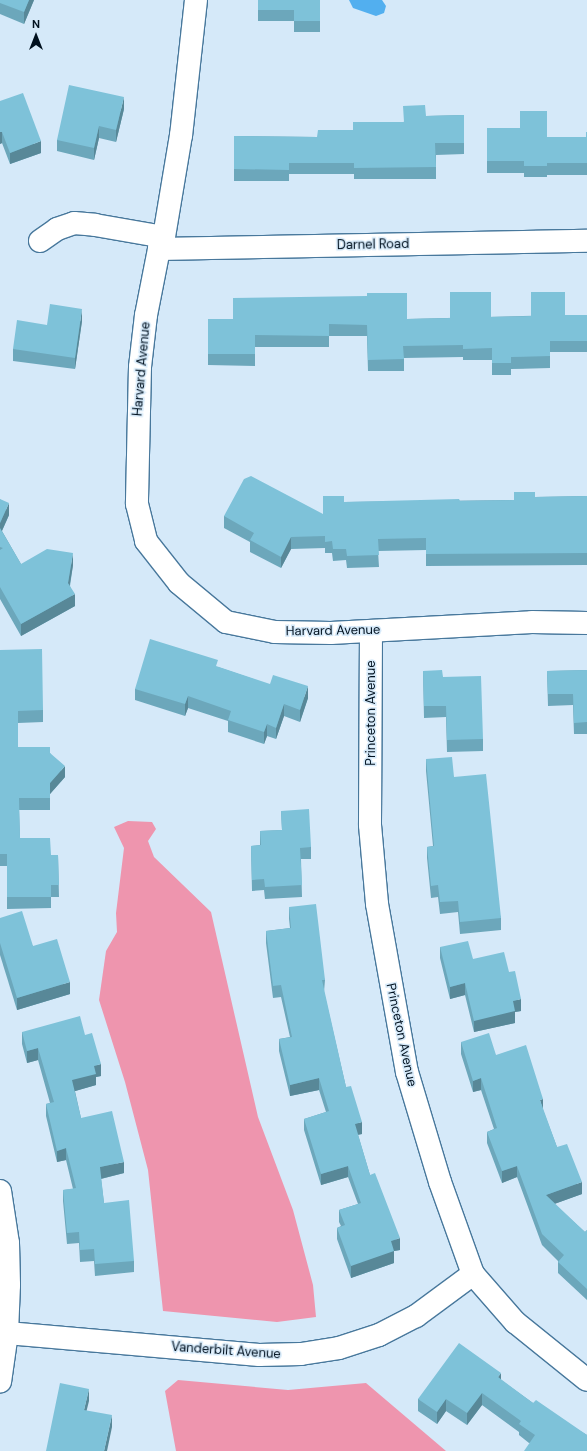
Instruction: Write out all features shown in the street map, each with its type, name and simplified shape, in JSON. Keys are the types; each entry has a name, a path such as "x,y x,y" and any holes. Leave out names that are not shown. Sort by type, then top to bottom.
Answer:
{"street":[{"path":"162,243 181,135 196,0"},
{"name":"Darnel Road","path":"40,241 57,229 74,223 95,225 162,243 587,241"},
{"name":"Harvard Avenue","path":"162,243 146,315 140,375 137,504 146,541 179,583 226,622 275,632 331,633 532,622 587,623"},
{"name":"Princeton Avenue","path":"371,631 370,825 377,904 407,1072 440,1182 473,1274 515,1322 587,1380"},
{"path":"0,1191 8,1243 9,1285 7,1333 0,1382"},
{"name":"Vanderbilt Avenue","path":"7,1333 259,1355 301,1354 339,1348 379,1335 416,1316 473,1274"}],"shaded area":[{"path":"128,821 152,822 156,829 148,841 154,857 211,912 258,1117 293,1210 313,1285 316,1317 277,1322 163,1311 148,1170 125,1082 99,1000 106,951 117,932 116,913 124,848 114,827"},
{"path":"178,1380 288,1390 366,1383 446,1451 176,1451 165,1391"}],"water":[{"path":"349,0 382,0 386,6 384,13 376,16 353,8"}],"building":[{"path":"0,0 29,0 24,12 0,3"},
{"path":"258,0 320,0 320,21 294,21 294,10 258,10"},
{"path":"69,85 124,97 116,130 99,126 94,148 57,140"},
{"path":"23,93 41,141 10,153 2,132 0,132 0,101"},
{"path":"425,105 426,116 464,115 464,143 435,143 436,167 354,168 354,163 289,163 289,170 234,169 234,136 317,137 318,130 353,130 353,122 404,122 403,106"},
{"path":"520,111 547,111 547,137 586,137 587,132 587,163 547,163 547,166 524,166 524,161 487,161 487,128 520,128"},
{"path":"450,292 491,292 491,317 531,316 531,292 565,292 565,315 587,315 587,341 550,341 550,356 511,357 511,363 492,363 492,348 463,349 463,345 403,346 404,359 368,360 367,325 329,324 329,336 255,335 255,354 208,354 208,319 233,319 233,298 367,296 367,293 407,293 407,319 450,318"},
{"path":"50,304 82,309 75,358 13,349 17,320 47,325"},
{"path":"251,476 323,514 323,496 344,496 344,502 459,499 460,501 514,500 514,492 535,492 535,497 587,496 587,553 426,554 426,538 378,539 379,555 347,556 346,549 333,549 332,541 325,542 325,536 291,537 281,557 250,540 254,533 224,516 244,479"},
{"path":"0,499 9,503 0,523"},
{"path":"0,528 21,564 47,549 73,553 68,583 75,594 21,624 0,587 0,550 3,548 0,547"},
{"path":"150,639 218,660 216,666 270,684 273,675 308,686 300,710 284,704 276,728 267,724 264,732 228,720 231,711 188,696 185,704 135,689"},
{"path":"42,649 43,710 18,711 18,747 50,747 50,753 65,766 50,783 50,798 19,798 20,838 50,838 51,855 58,855 59,885 51,885 51,897 7,897 7,854 0,854 0,650"},
{"path":"442,670 443,677 481,676 483,739 447,740 446,706 424,706 423,671"},
{"path":"587,670 587,722 574,723 573,694 548,694 547,671"},
{"path":"452,757 454,777 486,774 501,918 460,922 458,901 440,902 438,885 431,886 427,847 434,846 426,759"},
{"path":"309,809 311,847 300,848 302,885 265,887 264,879 252,880 251,846 261,845 260,831 282,830 281,811"},
{"path":"316,904 325,980 322,980 346,1087 351,1086 362,1122 355,1124 370,1175 375,1173 400,1238 391,1241 394,1251 351,1266 337,1228 345,1225 339,1210 361,1203 348,1166 321,1174 304,1119 329,1111 319,1078 290,1085 279,1039 292,1037 281,985 273,986 266,931 291,928 289,907"},
{"path":"22,911 33,946 57,939 70,982 17,998 0,943 0,918"},
{"path":"468,941 473,959 504,952 509,972 515,971 521,999 513,1001 515,1011 474,1021 465,983 450,987 440,947"},
{"path":"80,1016 85,1035 92,1033 101,1064 94,1066 96,1074 72,1080 81,1118 112,1111 124,1162 100,1167 104,1203 129,1200 134,1261 95,1264 94,1249 80,1250 79,1232 67,1233 63,1190 76,1188 66,1148 57,1151 46,1104 54,1102 38,1048 27,1051 22,1032"},
{"path":"489,1033 496,1055 526,1045 543,1099 540,1100 557,1147 567,1144 582,1182 546,1195 585,1232 587,1230 587,1289 558,1262 564,1255 542,1234 517,1166 502,1171 487,1132 497,1128 481,1078 473,1081 461,1042"},
{"path":"459,1343 501,1373 498,1377 533,1403 536,1400 587,1435 587,1451 524,1451 535,1435 519,1424 521,1421 482,1393 467,1413 446,1399 437,1412 418,1399"},
{"path":"60,1383 89,1389 84,1410 112,1415 104,1451 46,1451"}]}
